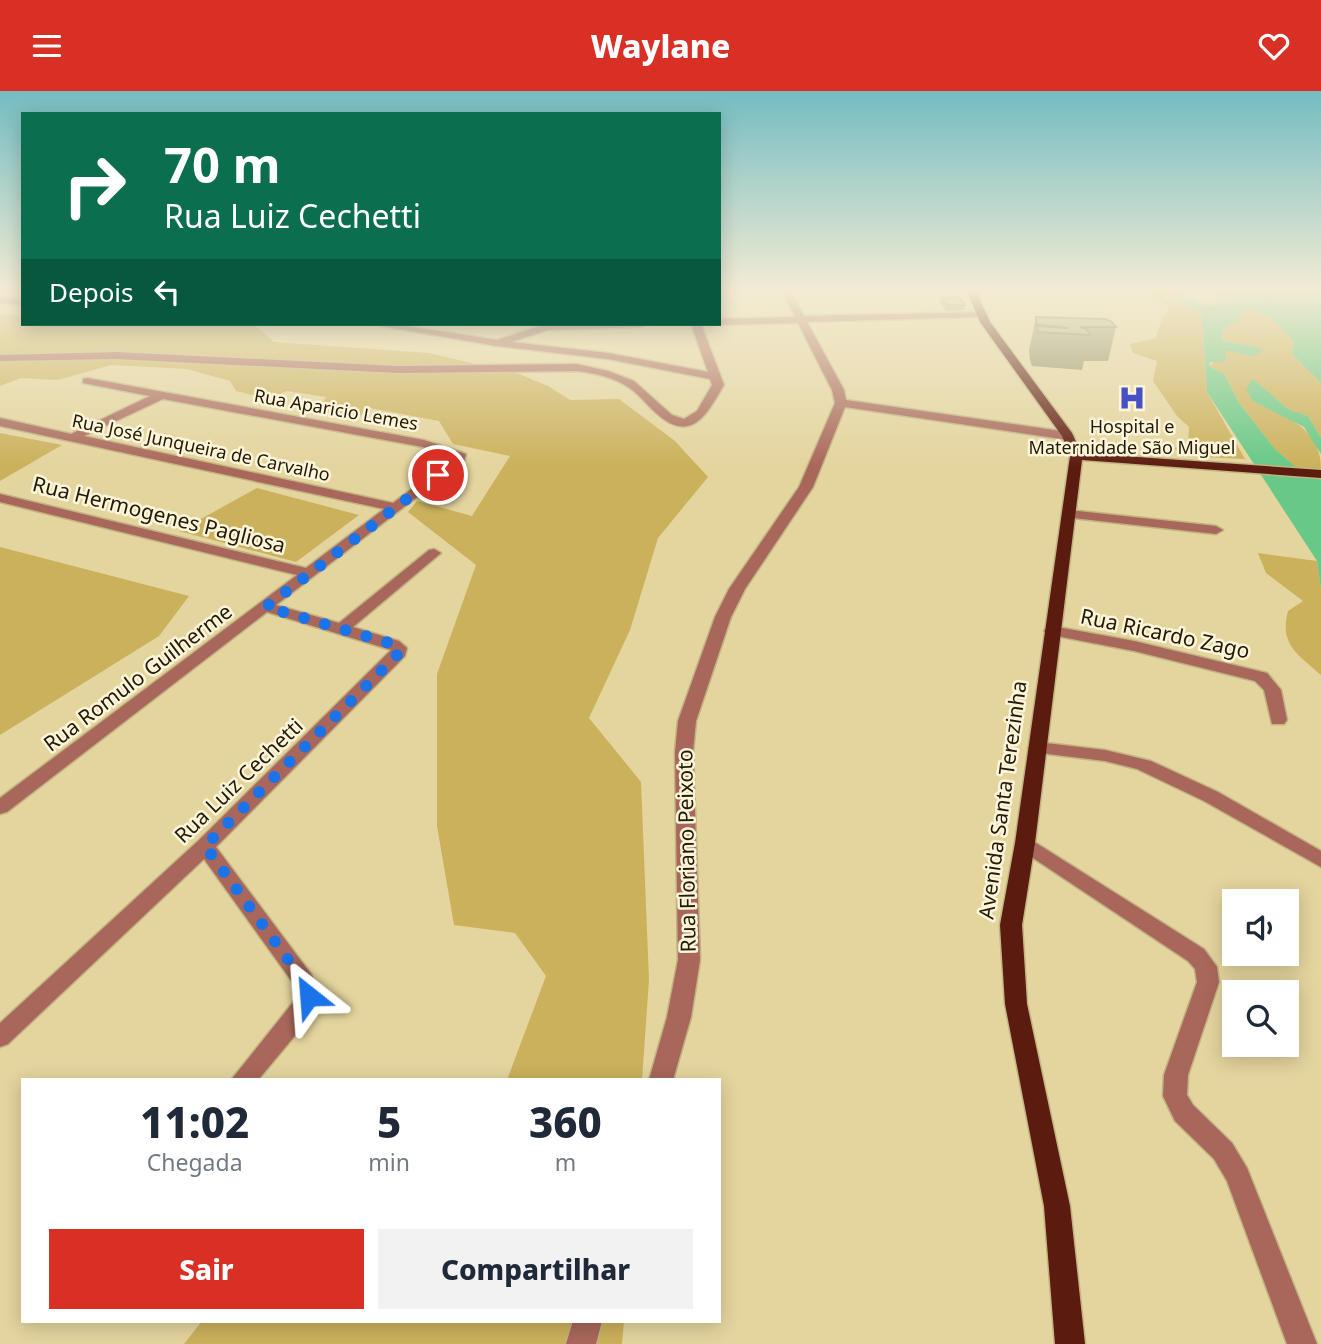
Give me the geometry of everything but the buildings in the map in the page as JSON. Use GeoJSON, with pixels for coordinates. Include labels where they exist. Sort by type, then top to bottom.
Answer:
{"type":"FeatureCollection","features":[{"type":"Feature","properties":{"kind":"main road","name":"Avenida Santa Terezinha"},"geometry":{"type":"LineString","coordinates":[[1006,349],[1068,436],[1076,456],[1025,843],[1011,926],[1016,1004],[1057,1206],[1070,1344]]}},
{"type":"Feature","properties":{"kind":"main road"},"geometry":{"type":"LineString","coordinates":[[1076,456],[1321,474]]}},
{"type":"Feature","properties":{"kind":"street"},"geometry":{"type":"LineString","coordinates":[[552,349],[608,356],[717,377]]}},
{"type":"Feature","properties":{"kind":"street"},"geometry":{"type":"LineString","coordinates":[[0,358],[129,356],[484,372],[574,367],[602,373],[631,384],[672,421],[679,422],[697,419],[718,385],[706,349]]}},
{"type":"Feature","properties":{"kind":"street"},"geometry":{"type":"LineString","coordinates":[[817,349],[838,390],[841,403],[1068,436]]}},
{"type":"Feature","properties":{"kind":"street","name":"Rua Aparicio Lemes"},"geometry":{"type":"LineString","coordinates":[[87,381],[455,450]]}},
{"type":"Feature","properties":{"kind":"street"},"geometry":{"type":"LineString","coordinates":[[74,437],[159,395]]}},
{"type":"Feature","properties":{"kind":"street","name":"Rua Floriano Peixoto"},"geometry":{"type":"LineString","coordinates":[[662,1078],[679,1017],[689,960],[684,753],[687,721],[723,617],[737,589],[806,487],[841,403]]}},
{"type":"Feature","properties":{"kind":"street","name":"Rua José Junqueira de Carvalho"},"geometry":{"type":"LineString","coordinates":[[0,422],[394,507]]}},
{"type":"Feature","properties":{"kind":"street","name":"Rua Romulo Guilherme"},"geometry":{"type":"LineString","coordinates":[[0,808],[460,458],[460,454],[455,450]]}},
{"type":"Feature","properties":{"kind":"street","name":"Rua Hermogenes Pagliosa"},"geometry":{"type":"LineString","coordinates":[[0,498],[307,573]]}},
{"type":"Feature","properties":{"kind":"street"},"geometry":{"type":"LineString","coordinates":[[1069,514],[1216,530]]}},
{"type":"Feature","properties":{"kind":"street"},"geometry":{"type":"LineString","coordinates":[[342,629],[434,553]]}},
{"type":"Feature","properties":{"kind":"street","name":"Rua Luiz Cechetti"},"geometry":{"type":"LineString","coordinates":[[0,1037],[205,846],[399,653],[399,648],[393,644],[266,607]]}},
{"type":"Feature","properties":{"kind":"street","name":"Rua Ricardo Zago"},"geometry":{"type":"LineString","coordinates":[[1052,631],[1134,646],[1261,677],[1270,682],[1274,689],[1278,720]]}},
{"type":"Feature","properties":{"kind":"street"},"geometry":{"type":"LineString","coordinates":[[1037,748],[1107,756],[1142,764],[1172,777],[1321,860]]}},
{"type":"Feature","properties":{"kind":"street"},"geometry":{"type":"LineString","coordinates":[[1025,843],[1196,955],[1206,967],[1208,982],[1176,1075],[1175,1096],[1184,1113],[1223,1151],[1238,1175],[1302,1344]]}},
{"type":"Feature","properties":{"kind":"street"},"geometry":{"type":"LineString","coordinates":[[205,846],[303,980],[309,996],[300,1013],[245,1078]]}},
{"type":"Feature","properties":{"kind":"street"},"geometry":{"type":"LineString","coordinates":[[581,1344],[587,1323]]}},
{"type":"Feature","properties":{"kind":"shaded area"},"geometry":{"type":"Polygon","coordinates":[[[0,349],[379,349],[429,353],[519,374],[548,386],[570,400],[619,399],[675,441],[708,477],[658,538],[630,630],[589,718],[641,782],[649,980],[642,1078],[508,1078],[546,976],[515,933],[454,925],[437,826],[437,674],[476,565],[408,512],[417,501],[472,516],[510,456],[453,444],[439,421],[370,408],[359,417],[318,410],[326,397],[287,391],[268,399],[236,391],[230,381],[187,369],[111,365],[58,380],[21,378],[0,386],[0,349]]]}},
{"type":"Feature","properties":{"kind":"shaded area"},"geometry":{"type":"Polygon","coordinates":[[[1132,349],[1204,349],[1207,392],[1245,459],[1182,456],[1174,448],[1188,444],[1189,427],[1177,416],[1153,381],[1157,361],[1133,353],[1132,349]]]}},
{"type":"Feature","properties":{"kind":"shaded area"},"geometry":{"type":"Polygon","coordinates":[[[1204,349],[1263,351],[1248,356],[1225,351],[1226,361],[1210,362],[1209,366],[1225,375],[1239,403],[1275,449],[1297,468],[1321,469],[1321,589],[1317,561],[1207,392],[1204,349]]]}},
{"type":"Feature","properties":{"kind":"shaded area"},"geometry":{"type":"Polygon","coordinates":[[[1293,349],[1292,354],[1321,383],[1321,438],[1308,416],[1289,411],[1254,380],[1253,401],[1289,418],[1308,433],[1315,443],[1321,469],[1297,468],[1275,449],[1239,403],[1225,375],[1209,366],[1225,351],[1293,349]]]}},
{"type":"Feature","properties":{"kind":"shaded area"},"geometry":{"type":"Polygon","coordinates":[[[1293,349],[1321,349],[1321,383],[1292,354],[1293,349]]]}},
{"type":"Feature","properties":{"kind":"shaded area"},"geometry":{"type":"Polygon","coordinates":[[[1253,379],[1289,410],[1308,416],[1321,438],[1321,454],[1304,427],[1253,401],[1246,389],[1253,379]]]}},
{"type":"Feature","properties":{"kind":"shaded area"},"geometry":{"type":"Polygon","coordinates":[[[0,433],[62,445],[0,481],[0,433]]]}},
{"type":"Feature","properties":{"kind":"shaded area"},"geometry":{"type":"Polygon","coordinates":[[[257,488],[359,515],[296,562],[179,531],[257,488]]]}},
{"type":"Feature","properties":{"kind":"shaded area"},"geometry":{"type":"Polygon","coordinates":[[[0,547],[189,596],[159,636],[0,735],[0,547]]]}},
{"type":"Feature","properties":{"kind":"shaded area"},"geometry":{"type":"Polygon","coordinates":[[[1258,553],[1317,561],[1321,589],[1321,675],[1288,641],[1288,611],[1303,601],[1266,573],[1258,553]]]}},
{"type":"Feature","properties":{"kind":"shaded area"},"geometry":{"type":"Polygon","coordinates":[[[200,1323],[624,1323],[622,1344],[184,1344],[200,1323]]]}},
{"type":"Feature","properties":{"kind":"place","name":"Hospital e Maternidade São Miguel"},"geometry":{"type":"Point","coordinates":[1132,398]}},
{"type":"Feature","properties":{"kind":"route"},"geometry":{"type":"LineString","coordinates":[[309,996],[303,980],[205,846],[396,660],[399,653],[399,648],[393,644],[266,607],[438,475]]}}]}
